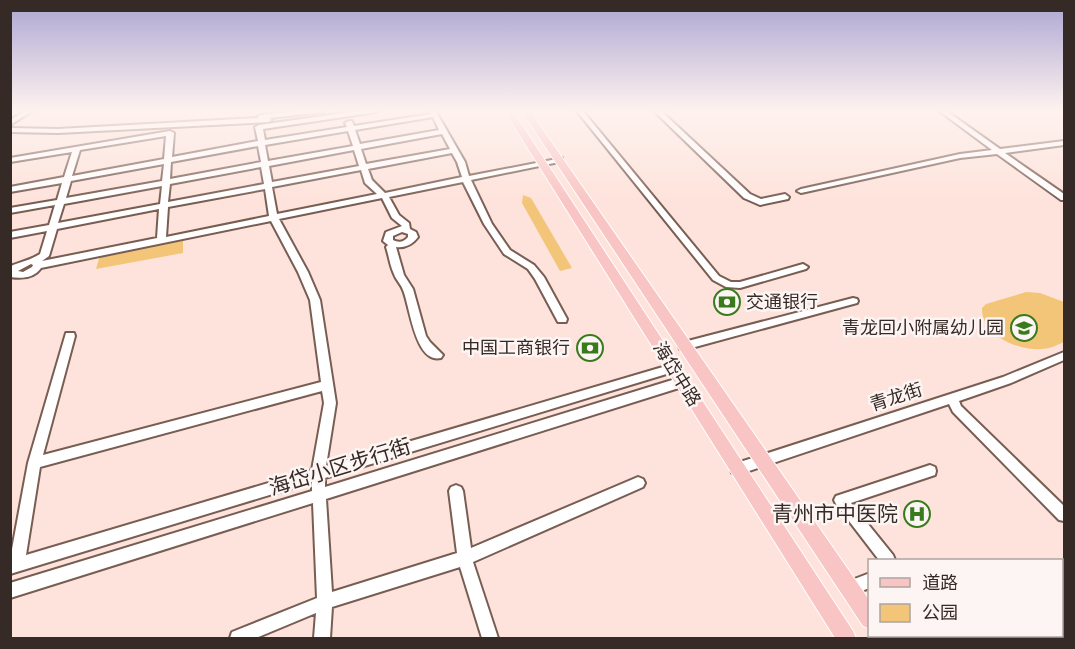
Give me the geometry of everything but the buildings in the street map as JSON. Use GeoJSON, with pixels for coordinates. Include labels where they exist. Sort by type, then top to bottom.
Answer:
{"type":"FeatureCollection","features":[{"type":"Feature","properties":{"kind":"main road","name":"海岱中路"},"geometry":{"type":"LineString","coordinates":[[527,140],[846,639]]}},
{"type":"Feature","properties":{"kind":"main road","name":"海岱中路"},"geometry":{"type":"LineString","coordinates":[[546,140],[868,616]]}},
{"type":"Feature","properties":{"kind":"street"},"geometry":{"type":"LineString","coordinates":[[10,160],[125,140]]}},
{"type":"Feature","properties":{"kind":"street"},"geometry":{"type":"LineString","coordinates":[[161,240],[170,140]]}},
{"type":"Feature","properties":{"kind":"street"},"geometry":{"type":"LineString","coordinates":[[10,190],[280,140]]}},
{"type":"Feature","properties":{"kind":"street"},"geometry":{"type":"LineString","coordinates":[[354,140],[368,181],[388,200],[395,216],[406,225],[406,229],[389,234],[388,241],[393,244],[391,247],[394,259],[399,275],[408,289],[421,336],[426,345],[437,355]]}},
{"type":"Feature","properties":{"kind":"street"},"geometry":{"type":"LineString","coordinates":[[10,210],[264,162],[396,140]]}},
{"type":"Feature","properties":{"kind":"street"},"geometry":{"type":"LineString","coordinates":[[449,140],[500,242],[515,258],[531,267],[562,319]]}},
{"type":"Feature","properties":{"kind":"street"},"geometry":{"type":"LineString","coordinates":[[604,140],[716,278],[729,285],[740,285],[803,267]]}},
{"type":"Feature","properties":{"kind":"street"},"geometry":{"type":"LineString","coordinates":[[688,140],[747,196],[760,202],[785,197]]}},
{"type":"Feature","properties":{"kind":"street"},"geometry":{"type":"LineString","coordinates":[[984,140],[1065,198]]}},
{"type":"Feature","properties":{"kind":"street"},"geometry":{"type":"LineString","coordinates":[[261,143],[273,217],[313,294],[328,386],[330,403],[318,475],[326,602],[322,639]]}},
{"type":"Feature","properties":{"kind":"street"},"geometry":{"type":"LineString","coordinates":[[801,191],[934,162],[1065,143]]}},
{"type":"Feature","properties":{"kind":"street"},"geometry":{"type":"LineString","coordinates":[[11,270],[15,276],[24,275],[33,272],[42,261],[77,148]]}},
{"type":"Feature","properties":{"kind":"street"},"geometry":{"type":"LineString","coordinates":[[10,236],[267,184],[454,150]]}},
{"type":"Feature","properties":{"kind":"street"},"geometry":{"type":"LineString","coordinates":[[42,261],[161,240],[559,160]]}},
{"type":"Feature","properties":{"kind":"street"},"geometry":{"type":"LineString","coordinates":[[684,346],[853,301]]}},
{"type":"Feature","properties":{"kind":"street"},"geometry":{"type":"LineString","coordinates":[[14,566],[34,463],[70,336]]}},
{"type":"Feature","properties":{"kind":"street","name":"青龙街"},"geometry":{"type":"LineString","coordinates":[[737,468],[1007,380],[1065,356]]}},
{"type":"Feature","properties":{"kind":"street","name":"海岱小区步行街"},"geometry":{"type":"LineString","coordinates":[[14,566],[673,368]]}},
{"type":"Feature","properties":{"kind":"street","name":"海岱小区步行街"},"geometry":{"type":"LineString","coordinates":[[10,591],[682,382]]}},
{"type":"Feature","properties":{"kind":"street"},"geometry":{"type":"LineString","coordinates":[[34,463],[328,386]]}},
{"type":"Feature","properties":{"kind":"street"},"geometry":{"type":"LineString","coordinates":[[952,398],[957,409],[1065,516]]}},
{"type":"Feature","properties":{"kind":"street"},"geometry":{"type":"LineString","coordinates":[[886,559],[841,500],[930,471]]}},
{"type":"Feature","properties":{"kind":"street"},"geometry":{"type":"LineString","coordinates":[[238,639],[326,602],[465,558],[638,483]]}},
{"type":"Feature","properties":{"kind":"street"},"geometry":{"type":"LineString","coordinates":[[456,491],[465,558],[490,639]]}},
{"type":"Feature","properties":{"kind":"street"},"geometry":{"type":"LineString","coordinates":[[849,588],[868,581]]}},
{"type":"Feature","properties":{"kind":"green space"},"geometry":{"type":"Polygon","coordinates":[[[523,195],[531,198],[572,268],[560,271],[522,203],[523,195]]]}},
{"type":"Feature","properties":{"kind":"green space"},"geometry":{"type":"Polygon","coordinates":[[[183,239],[183,253],[96,269],[100,255],[183,239]]]}},
{"type":"Feature","properties":{"kind":"green space","name":"青龙回小附属幼儿园"},"geometry":{"type":"Polygon","coordinates":[[[1026,292],[1040,293],[1064,302],[1064,342],[1045,349],[1033,349],[1013,344],[994,334],[983,318],[982,308],[986,304],[1026,292]]]}},
{"type":"Feature","properties":{"kind":"place","name":"交通银行"},"geometry":{"type":"Point","coordinates":[727,302]}},
{"type":"Feature","properties":{"kind":"place","name":"青龙回小附属幼儿园"},"geometry":{"type":"Point","coordinates":[1024,328]}},
{"type":"Feature","properties":{"kind":"place","name":"中国工商银行"},"geometry":{"type":"Point","coordinates":[590,348]}},
{"type":"Feature","properties":{"kind":"place","name":"青州市中医院"},"geometry":{"type":"Point","coordinates":[917,514]}}]}
